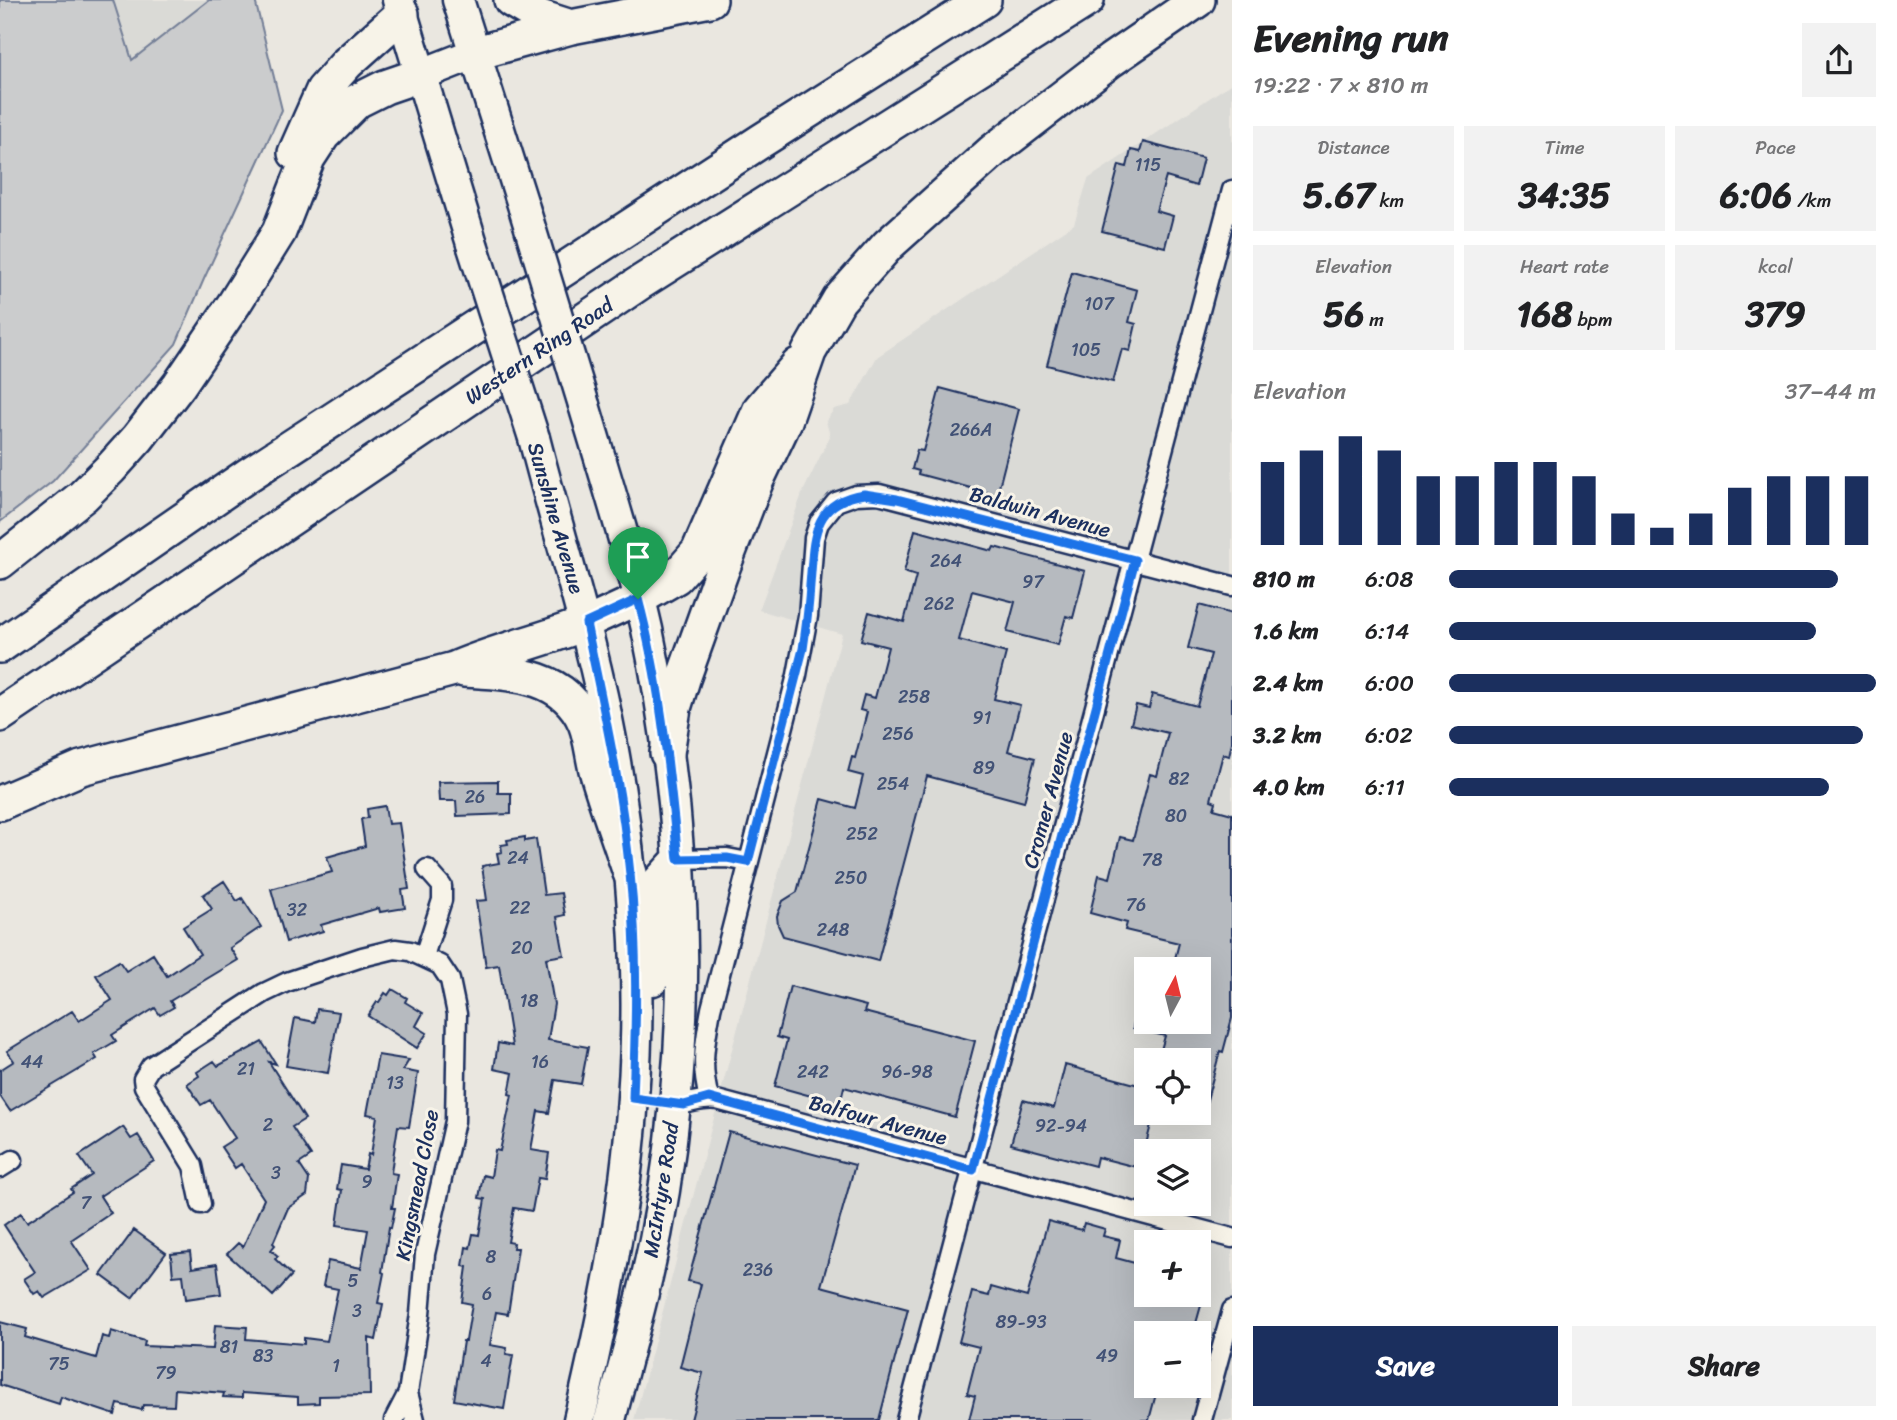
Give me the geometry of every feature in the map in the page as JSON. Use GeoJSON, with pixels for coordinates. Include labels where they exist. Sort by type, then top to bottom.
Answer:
{"type":"FeatureCollection","features":[{"type":"Feature","properties":{"kind":"highway"},"geometry":{"type":"LineString","coordinates":[[511,0],[540,17],[571,27]]}},
{"type":"Feature","properties":{"kind":"highway"},"geometry":{"type":"LineString","coordinates":[[476,53],[571,27],[710,0]]}},
{"type":"Feature","properties":{"kind":"highway"},"geometry":{"type":"LineString","coordinates":[[0,646],[260,467],[750,148],[984,0]]}},
{"type":"Feature","properties":{"kind":"highway","name":"Western Ring Road"},"geometry":{"type":"LineString","coordinates":[[0,715],[638,284],[1087,0]]}},
{"type":"Feature","properties":{"kind":"highway"},"geometry":{"type":"LineString","coordinates":[[638,599],[676,577],[698,552],[760,409],[809,352],[839,300],[888,245],[993,151],[1111,60],[1198,0]]}},
{"type":"Feature","properties":{"kind":"highway"},"geometry":{"type":"LineString","coordinates":[[234,304],[323,90],[400,7]]}},
{"type":"Feature","properties":{"kind":"highway"},"geometry":{"type":"LineString","coordinates":[[0,562],[83,496],[138,438],[180,385],[279,232],[308,158],[323,135],[357,101],[385,87],[420,75]]}},
{"type":"Feature","properties":{"kind":"highway"},"geometry":{"type":"LineString","coordinates":[[667,753],[674,708],[687,665],[756,482],[785,421],[809,352]]}},
{"type":"Feature","properties":{"kind":"highway"},"geometry":{"type":"LineString","coordinates":[[0,803],[81,768],[454,669],[483,656],[562,633],[586,623]]}},
{"type":"Feature","properties":{"kind":"highway"},"geometry":{"type":"LineString","coordinates":[[454,669],[520,674],[536,678],[555,688],[573,705],[585,723],[596,768],[630,873]]}},
{"type":"Feature","properties":{"kind":"main road"},"geometry":{"type":"LineString","coordinates":[[458,0],[584,405],[647,630],[667,753],[678,859],[658,881],[654,903],[655,970],[635,1051]]}},
{"type":"Feature","properties":{"kind":"main road","name":"Sunshine Avenue"},"geometry":{"type":"LineString","coordinates":[[400,7],[534,438],[586,623],[612,743],[630,873],[635,957],[635,1051]]}},
{"type":"Feature","properties":{"kind":"main road"},"geometry":{"type":"LineString","coordinates":[[420,75],[476,53]]}},
{"type":"Feature","properties":{"kind":"main road"},"geometry":{"type":"LineString","coordinates":[[586,623],[638,599]]}},
{"type":"Feature","properties":{"kind":"main road","name":"McIntyre Road"},"geometry":{"type":"LineString","coordinates":[[610,1420],[645,1284],[675,1104],[682,1007],[678,859]]}},
{"type":"Feature","properties":{"kind":"main road","name":"McIntyre Road"},"geometry":{"type":"LineString","coordinates":[[579,1420],[614,1247],[633,1098],[635,1051]]}},
{"type":"Feature","properties":{"kind":"main road"},"geometry":{"type":"LineString","coordinates":[[633,1098],[675,1104]]}},
{"type":"Feature","properties":{"kind":"street","name":"Cromer Avenue"},"geometry":{"type":"LineString","coordinates":[[906,1420],[1232,190]]}},
{"type":"Feature","properties":{"kind":"street","name":"Baldwin Avenue"},"geometry":{"type":"LineString","coordinates":[[748,862],[803,649],[814,538],[823,517],[836,502],[856,495],[878,494],[1232,586]]}},
{"type":"Feature","properties":{"kind":"street"},"geometry":{"type":"LineString","coordinates":[[678,859],[727,858],[748,862],[711,1009],[703,1055],[709,1098]]}},
{"type":"Feature","properties":{"kind":"street"},"geometry":{"type":"LineString","coordinates":[[201,1204],[193,1166],[147,1094],[143,1079],[151,1066],[264,993],[287,982],[362,957],[396,949],[424,956],[442,900],[442,886],[427,870]]}},
{"type":"Feature","properties":{"kind":"street","name":"Kingsmead Close"},"geometry":{"type":"LineString","coordinates":[[394,1420],[408,1393],[420,1314],[425,1254],[453,1132],[458,1090],[455,997],[450,980],[440,965],[424,956]]}},
{"type":"Feature","properties":{"kind":"street","name":"Balfour Avenue"},"geometry":{"type":"LineString","coordinates":[[675,1104],[692,1104],[709,1098],[1232,1238]]}},
{"type":"Feature","properties":{"kind":"street"},"geometry":{"type":"LineString","coordinates":[[1202,1420],[1232,1310]]}},
{"type":"Feature","properties":{"kind":"street","name":"Kingsmead Close"},"geometry":{"type":"LineString","coordinates":[[408,1393],[415,1420]]}},
{"type":"Feature","properties":{"kind":"shaded area"},"geometry":{"type":"Polygon","coordinates":[[[0,0],[113,0],[132,60],[209,0],[255,0],[282,110],[176,344],[53,481],[0,522],[0,0]]]}},
{"type":"Feature","properties":{"kind":"shaded area"},"geometry":{"type":"Polygon","coordinates":[[[113,0],[209,0],[131,60],[113,0]]]}},
{"type":"Feature","properties":{"kind":"shaded area"},"geometry":{"type":"Polygon","coordinates":[[[1232,83],[1232,1420],[634,1420],[842,634],[759,610],[802,494],[830,436],[826,421],[834,409],[850,405],[877,357],[1074,224],[1088,179],[1232,83]]]}},
{"type":"Feature","properties":{"kind":"building"},"geometry":{"type":"Polygon","coordinates":[[[1143,142],[1203,158],[1196,186],[1166,177],[1156,211],[1173,216],[1165,247],[1102,231],[1119,165],[1127,167],[1131,150],[1140,152],[1143,142]]]}},
{"type":"Feature","properties":{"kind":"building"},"geometry":{"type":"Polygon","coordinates":[[[1072,272],[1137,290],[1129,322],[1136,324],[1130,351],[1122,349],[1113,382],[1047,365],[1072,272]]]}},
{"type":"Feature","properties":{"kind":"building"},"geometry":{"type":"Polygon","coordinates":[[[940,388],[1019,409],[997,495],[918,474],[919,471],[912,469],[917,450],[923,451],[940,388]]]}},
{"type":"Feature","properties":{"kind":"building"},"geometry":{"type":"Polygon","coordinates":[[[915,530],[992,551],[994,547],[1085,571],[1073,618],[1066,616],[1058,645],[1007,632],[1015,602],[972,591],[959,640],[1006,653],[994,699],[1020,705],[1008,751],[1035,758],[1024,802],[927,776],[878,961],[783,936],[777,916],[783,901],[797,892],[822,799],[855,808],[863,776],[848,772],[852,757],[855,758],[867,712],[860,710],[864,695],[875,698],[888,647],[861,640],[869,612],[904,622],[916,576],[904,572],[915,530]]]}},
{"type":"Feature","properties":{"kind":"building"},"geometry":{"type":"Polygon","coordinates":[[[1199,605],[1232,614],[1232,742],[1229,756],[1223,754],[1211,800],[1216,802],[1214,809],[1232,814],[1232,1018],[1211,1085],[1211,1048],[1162,1048],[1165,1036],[1157,1034],[1211,1034],[1211,957],[1175,957],[1179,943],[1125,930],[1127,923],[1090,913],[1099,875],[1110,878],[1120,837],[1133,840],[1150,774],[1157,776],[1168,733],[1131,724],[1136,705],[1149,708],[1152,694],[1197,706],[1211,654],[1188,648],[1199,605]]]}},
{"type":"Feature","properties":{"kind":"building"},"geometry":{"type":"Polygon","coordinates":[[[498,781],[498,793],[511,793],[511,814],[457,816],[456,801],[439,801],[438,782],[498,781]]]}},
{"type":"Feature","properties":{"kind":"building"},"geometry":{"type":"Polygon","coordinates":[[[385,806],[388,824],[399,823],[409,889],[402,890],[405,908],[380,912],[379,908],[321,925],[323,931],[286,942],[271,889],[332,872],[327,857],[365,846],[361,819],[368,818],[367,809],[385,806]]]}},
{"type":"Feature","properties":{"kind":"building"},"geometry":{"type":"Polygon","coordinates":[[[525,837],[525,841],[536,839],[544,895],[561,893],[565,915],[557,917],[564,955],[546,958],[554,1004],[548,1040],[588,1047],[581,1084],[555,1080],[549,1113],[538,1111],[531,1150],[549,1153],[545,1179],[538,1178],[532,1211],[514,1208],[508,1242],[514,1243],[513,1248],[518,1248],[508,1314],[496,1312],[490,1345],[507,1348],[506,1354],[513,1355],[504,1409],[454,1400],[472,1304],[462,1302],[467,1267],[463,1266],[466,1247],[470,1248],[473,1234],[479,1235],[485,1199],[479,1198],[483,1175],[491,1177],[495,1150],[500,1151],[512,1095],[509,1094],[513,1073],[494,1069],[498,1043],[512,1046],[499,965],[486,967],[476,901],[487,900],[482,866],[499,863],[497,853],[502,852],[501,845],[508,844],[507,840],[525,837]]]}},
{"type":"Feature","properties":{"kind":"building"},"geometry":{"type":"Polygon","coordinates":[[[224,881],[237,901],[242,898],[261,927],[230,948],[238,960],[170,1001],[174,1007],[160,1015],[155,1008],[112,1035],[116,1041],[94,1054],[97,1059],[10,1111],[0,1096],[0,1070],[14,1061],[7,1051],[72,1011],[79,1021],[112,1000],[96,975],[119,961],[126,971],[153,954],[167,976],[200,954],[183,927],[212,909],[203,895],[224,881]]]}},
{"type":"Feature","properties":{"kind":"building"},"geometry":{"type":"Polygon","coordinates":[[[790,986],[866,1006],[864,1012],[975,1041],[955,1117],[844,1087],[840,1104],[775,1086],[787,1040],[777,1037],[790,986]]]}},
{"type":"Feature","properties":{"kind":"building"},"geometry":{"type":"Polygon","coordinates":[[[392,989],[407,998],[405,1002],[423,1013],[416,1026],[427,1033],[417,1048],[368,1016],[385,993],[388,995],[392,989]]]}},
{"type":"Feature","properties":{"kind":"building"},"geometry":{"type":"Polygon","coordinates":[[[317,1009],[339,1012],[328,1073],[286,1066],[295,1018],[315,1022],[317,1009]]]}},
{"type":"Feature","properties":{"kind":"building"},"geometry":{"type":"Polygon","coordinates":[[[262,1042],[276,1064],[269,1062],[305,1119],[292,1127],[311,1156],[299,1164],[309,1179],[307,1195],[288,1208],[271,1250],[278,1256],[275,1259],[292,1275],[273,1296],[227,1254],[238,1243],[243,1247],[264,1199],[241,1164],[235,1168],[221,1147],[235,1138],[210,1100],[201,1105],[187,1084],[199,1076],[197,1072],[214,1061],[218,1066],[262,1042]]]}},
{"type":"Feature","properties":{"kind":"building"},"geometry":{"type":"Polygon","coordinates":[[[378,1055],[409,1060],[403,1070],[418,1073],[409,1127],[398,1126],[393,1158],[391,1173],[397,1174],[392,1208],[395,1208],[382,1272],[384,1273],[378,1303],[383,1304],[376,1340],[369,1338],[370,1395],[319,1396],[319,1403],[298,1404],[298,1397],[242,1393],[242,1398],[223,1397],[224,1393],[175,1389],[174,1406],[143,1405],[142,1410],[118,1404],[115,1415],[61,1397],[59,1404],[0,1385],[0,1322],[27,1329],[25,1337],[96,1358],[102,1336],[109,1338],[111,1331],[145,1341],[144,1346],[213,1349],[215,1325],[247,1327],[246,1339],[304,1344],[304,1338],[327,1341],[338,1289],[323,1286],[328,1261],[361,1268],[368,1230],[337,1225],[342,1190],[337,1189],[341,1165],[365,1169],[368,1154],[371,1155],[377,1116],[367,1114],[378,1055]]]}},
{"type":"Feature","properties":{"kind":"building"},"geometry":{"type":"Polygon","coordinates":[[[1065,1065],[1134,1084],[1134,1125],[1151,1125],[1147,1139],[1134,1139],[1134,1166],[1097,1157],[1095,1166],[1011,1144],[1023,1100],[1054,1108],[1065,1065]]]}},
{"type":"Feature","properties":{"kind":"building"},"geometry":{"type":"Polygon","coordinates":[[[123,1127],[131,1139],[138,1135],[154,1161],[100,1196],[111,1213],[71,1240],[91,1270],[44,1298],[39,1291],[34,1294],[24,1279],[35,1272],[4,1225],[21,1213],[27,1222],[73,1192],[71,1189],[92,1175],[79,1156],[123,1127]]]}},
{"type":"Feature","properties":{"kind":"building"},"geometry":{"type":"Polygon","coordinates":[[[729,1132],[855,1165],[821,1286],[908,1309],[879,1420],[691,1420],[703,1373],[680,1367],[701,1284],[688,1281],[729,1132]]]}},
{"type":"Feature","properties":{"kind":"building"},"geometry":{"type":"Polygon","coordinates":[[[1048,1221],[1082,1230],[1084,1223],[1105,1229],[1103,1236],[1120,1240],[1116,1258],[1134,1263],[1134,1307],[1201,1307],[1197,1321],[1134,1321],[1134,1398],[1155,1398],[1149,1420],[969,1420],[975,1396],[967,1394],[979,1347],[959,1342],[972,1292],[989,1296],[991,1287],[1027,1297],[1048,1221]]]}},
{"type":"Feature","properties":{"kind":"building"},"geometry":{"type":"Polygon","coordinates":[[[134,1230],[166,1253],[132,1298],[101,1275],[134,1230]]]}},
{"type":"Feature","properties":{"kind":"building"},"geometry":{"type":"Polygon","coordinates":[[[190,1252],[192,1268],[217,1264],[221,1294],[186,1299],[183,1275],[173,1276],[171,1254],[190,1252]]]}},
{"type":"Feature","properties":{"kind":"route"},"geometry":{"type":"LineString","coordinates":[[878,494],[1135,560],[973,1170],[709,1098],[684,1105],[633,1098],[635,968],[630,873],[612,743],[586,623],[638,599],[647,630],[658,694],[678,859],[727,858],[748,862],[803,649],[814,538],[819,523],[836,502],[850,496],[878,494]]}}]}
